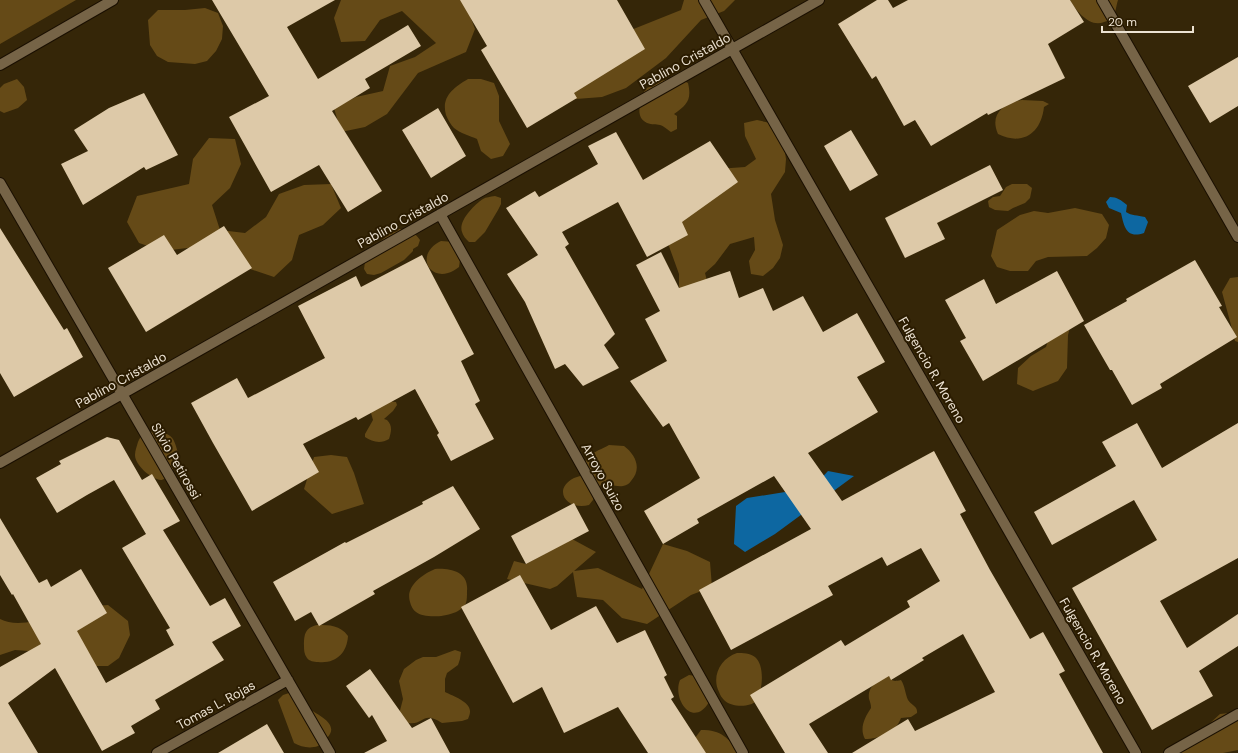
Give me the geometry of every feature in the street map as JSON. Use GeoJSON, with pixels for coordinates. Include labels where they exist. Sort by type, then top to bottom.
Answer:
{"type":"FeatureCollection","features":[{"type":"Feature","properties":{"kind":"street"},"geometry":{"type":"LineString","coordinates":[[0,65],[113,0]]}},
{"type":"Feature","properties":{"kind":"street","name":"Fulgencio R. Moreno"},"geometry":{"type":"LineString","coordinates":[[704,0],[1136,753]]}},
{"type":"Feature","properties":{"kind":"street","name":"Pablino Cristaldo"},"geometry":{"type":"LineString","coordinates":[[0,463],[819,0]]}},
{"type":"Feature","properties":{"kind":"street"},"geometry":{"type":"LineString","coordinates":[[1102,0],[1238,237]]}},
{"type":"Feature","properties":{"kind":"street","name":"Silvio Petirossi"},"geometry":{"type":"LineString","coordinates":[[0,183],[330,753]]}},
{"type":"Feature","properties":{"kind":"street","name":"Arroyo Suizo"},"geometry":{"type":"LineString","coordinates":[[440,214],[743,753]]}},
{"type":"Feature","properties":{"kind":"street","name":"Tomas L. Rojas"},"geometry":{"type":"LineString","coordinates":[[158,753],[288,680]]}},
{"type":"Feature","properties":{"kind":"street"},"geometry":{"type":"LineString","coordinates":[[1169,753],[1238,714]]}},
{"type":"Feature","properties":{"kind":"shaded area"},"geometry":{"type":"Polygon","coordinates":[[[0,0],[76,0],[0,44],[0,0]]]}},
{"type":"Feature","properties":{"kind":"shaded area"},"geometry":{"type":"Polygon","coordinates":[[[341,0],[464,0],[475,29],[466,52],[418,73],[387,114],[365,127],[341,132],[334,108],[356,97],[383,91],[390,66],[415,57],[436,43],[402,11],[380,20],[365,41],[341,42],[334,18],[341,0]]]}},
{"type":"Feature","properties":{"kind":"shaded area"},"geometry":{"type":"Polygon","coordinates":[[[684,0],[735,0],[724,11],[701,20],[666,58],[626,88],[602,97],[576,99],[566,96],[606,40],[681,10],[684,0]]]}},
{"type":"Feature","properties":{"kind":"shaded area"},"geometry":{"type":"Polygon","coordinates":[[[1070,0],[1118,0],[1112,18],[1107,21],[1094,23],[1084,17],[1070,0]]]}},
{"type":"Feature","properties":{"kind":"shaded area"},"geometry":{"type":"Polygon","coordinates":[[[205,8],[218,13],[223,26],[222,39],[216,51],[207,61],[195,64],[168,62],[157,56],[150,45],[148,20],[158,10],[205,8]]]}},
{"type":"Feature","properties":{"kind":"shaded area"},"geometry":{"type":"Polygon","coordinates":[[[17,79],[24,87],[27,100],[18,108],[4,113],[0,111],[0,88],[4,84],[17,79]]]}},
{"type":"Feature","properties":{"kind":"shaded area"},"geometry":{"type":"Polygon","coordinates":[[[468,79],[481,79],[494,83],[499,96],[499,121],[510,144],[503,156],[491,159],[481,151],[477,139],[456,130],[446,115],[445,103],[447,98],[453,90],[468,79]]]}},
{"type":"Feature","properties":{"kind":"shaded area"},"geometry":{"type":"Polygon","coordinates":[[[668,79],[682,80],[688,83],[689,89],[689,98],[687,102],[674,114],[677,116],[677,129],[671,132],[664,127],[647,123],[640,116],[639,112],[645,89],[668,79]]]}},
{"type":"Feature","properties":{"kind":"shaded area"},"geometry":{"type":"Polygon","coordinates":[[[1022,100],[1043,101],[1049,104],[1044,107],[1039,124],[1034,131],[1022,138],[1015,139],[998,134],[995,121],[997,115],[1009,104],[1022,100]]]}},
{"type":"Feature","properties":{"kind":"shaded area"},"geometry":{"type":"Polygon","coordinates":[[[757,120],[770,123],[784,146],[786,159],[785,172],[771,194],[775,220],[783,245],[780,258],[773,268],[763,276],[751,274],[749,261],[755,250],[754,237],[730,244],[715,264],[705,273],[715,313],[699,323],[679,287],[679,274],[666,238],[717,169],[745,167],[756,159],[745,136],[744,123],[757,120]]]}},
{"type":"Feature","properties":{"kind":"shaded area"},"geometry":{"type":"Polygon","coordinates":[[[209,138],[235,139],[241,164],[230,188],[212,205],[220,230],[245,233],[266,217],[279,194],[304,185],[331,184],[341,208],[323,225],[299,235],[292,260],[274,277],[250,269],[211,245],[163,251],[139,243],[127,222],[137,196],[189,184],[193,159],[209,138]]]}},
{"type":"Feature","properties":{"kind":"shaded area"},"geometry":{"type":"Polygon","coordinates":[[[1012,184],[1027,184],[1032,188],[1030,198],[1025,203],[1008,211],[995,210],[989,207],[988,201],[993,197],[1000,196],[1006,187],[1012,184]]]}},
{"type":"Feature","properties":{"kind":"shaded area"},"geometry":{"type":"Polygon","coordinates":[[[495,196],[501,198],[501,204],[498,210],[485,232],[475,242],[469,242],[462,232],[462,223],[475,205],[487,197],[495,196]]]}},
{"type":"Feature","properties":{"kind":"shaded area"},"geometry":{"type":"Polygon","coordinates":[[[1075,208],[1102,214],[1109,225],[1106,238],[1087,256],[1048,257],[1036,261],[1028,271],[1010,271],[997,267],[991,256],[997,230],[1020,215],[1034,211],[1048,213],[1075,208]]]}},
{"type":"Feature","properties":{"kind":"shaded area"},"geometry":{"type":"Polygon","coordinates":[[[397,229],[408,230],[415,234],[420,240],[418,246],[413,249],[413,251],[404,260],[381,273],[374,275],[367,274],[364,269],[365,262],[381,241],[390,232],[397,229]]]}},
{"type":"Feature","properties":{"kind":"shaded area"},"geometry":{"type":"Polygon","coordinates":[[[441,241],[454,242],[460,260],[459,267],[449,273],[441,274],[430,269],[427,264],[427,258],[433,246],[441,241]]]}},
{"type":"Feature","properties":{"kind":"shaded area"},"geometry":{"type":"Polygon","coordinates":[[[1238,277],[1238,342],[1235,341],[1222,292],[1230,278],[1238,277]]]}},
{"type":"Feature","properties":{"kind":"shaded area"},"geometry":{"type":"Polygon","coordinates":[[[1056,316],[1072,319],[1068,335],[1067,368],[1058,381],[1033,391],[1017,384],[1018,368],[1031,356],[1046,347],[1056,316]]]}},
{"type":"Feature","properties":{"kind":"shaded area"},"geometry":{"type":"Polygon","coordinates":[[[386,401],[396,402],[397,405],[384,419],[389,422],[391,427],[389,439],[386,441],[377,442],[365,437],[365,434],[373,420],[371,413],[372,410],[386,401]]]}},
{"type":"Feature","properties":{"kind":"shaded area"},"geometry":{"type":"Polygon","coordinates":[[[152,431],[165,433],[172,437],[179,456],[167,478],[162,480],[153,477],[144,471],[138,463],[135,455],[140,438],[152,431]]]}},
{"type":"Feature","properties":{"kind":"shaded area"},"geometry":{"type":"Polygon","coordinates":[[[609,445],[624,446],[632,454],[637,467],[636,472],[629,484],[615,486],[602,482],[589,505],[581,506],[569,502],[563,493],[567,483],[574,478],[583,475],[583,468],[587,459],[594,453],[609,445]]]}},
{"type":"Feature","properties":{"kind":"shaded area"},"geometry":{"type":"Polygon","coordinates":[[[331,455],[347,457],[364,504],[332,514],[304,489],[314,457],[331,455]]]}},
{"type":"Feature","properties":{"kind":"shaded area"},"geometry":{"type":"Polygon","coordinates":[[[572,539],[596,552],[574,571],[598,568],[642,589],[663,544],[687,551],[710,562],[712,587],[691,595],[647,624],[622,618],[603,600],[577,597],[573,572],[557,586],[550,589],[507,579],[514,561],[526,564],[572,539]]]}},
{"type":"Feature","properties":{"kind":"shaded area"},"geometry":{"type":"Polygon","coordinates":[[[435,569],[447,569],[458,572],[465,579],[467,585],[467,596],[466,603],[463,608],[442,616],[427,616],[416,612],[412,608],[409,596],[410,591],[420,577],[435,569]]]}},
{"type":"Feature","properties":{"kind":"shaded area"},"geometry":{"type":"Polygon","coordinates":[[[108,605],[128,621],[130,635],[119,658],[108,666],[81,666],[42,649],[29,651],[15,650],[0,655],[0,619],[19,623],[30,622],[74,610],[108,605]]]}},
{"type":"Feature","properties":{"kind":"shaded area"},"geometry":{"type":"Polygon","coordinates":[[[317,625],[338,628],[345,632],[348,636],[343,652],[335,659],[324,662],[316,662],[310,661],[306,656],[304,642],[306,632],[313,626],[317,625]]]}},
{"type":"Feature","properties":{"kind":"shaded area"},"geometry":{"type":"Polygon","coordinates":[[[455,650],[461,652],[460,659],[458,665],[447,673],[445,679],[445,692],[468,705],[470,712],[468,719],[442,723],[436,719],[427,718],[418,722],[409,723],[398,718],[403,699],[399,681],[404,669],[416,660],[423,657],[436,657],[455,650]]]}},
{"type":"Feature","properties":{"kind":"shaded area"},"geometry":{"type":"Polygon","coordinates":[[[737,653],[755,657],[762,672],[760,691],[756,701],[745,706],[731,704],[724,700],[719,693],[716,680],[722,663],[731,655],[737,653]]]}},
{"type":"Feature","properties":{"kind":"shaded area"},"geometry":{"type":"Polygon","coordinates":[[[689,675],[696,676],[709,702],[703,710],[697,713],[691,712],[686,708],[681,702],[679,695],[678,688],[680,680],[689,675]]]}},
{"type":"Feature","properties":{"kind":"shaded area"},"geometry":{"type":"Polygon","coordinates":[[[888,675],[893,680],[901,680],[908,700],[915,707],[917,713],[911,717],[901,718],[899,723],[886,734],[876,738],[865,739],[863,735],[863,727],[865,719],[871,708],[869,699],[870,690],[874,684],[888,675]]]}},
{"type":"Feature","properties":{"kind":"shaded area"},"geometry":{"type":"Polygon","coordinates":[[[296,693],[305,706],[329,723],[331,733],[318,746],[306,747],[294,743],[278,700],[283,695],[296,693]]]}},
{"type":"Feature","properties":{"kind":"shaded area"},"geometry":{"type":"Polygon","coordinates":[[[1238,712],[1238,750],[1223,753],[1178,753],[1201,735],[1209,724],[1220,714],[1238,712]]]}},
{"type":"Feature","properties":{"kind":"shaded area"},"geometry":{"type":"Polygon","coordinates":[[[701,730],[719,733],[728,739],[740,753],[693,753],[695,738],[701,730]]]}},
{"type":"Feature","properties":{"kind":"water"},"geometry":{"type":"Polygon","coordinates":[[[1110,197],[1119,199],[1127,205],[1126,212],[1145,217],[1148,222],[1144,233],[1133,234],[1127,230],[1121,213],[1109,208],[1106,202],[1110,197]]]}},
{"type":"Feature","properties":{"kind":"water"},"geometry":{"type":"Polygon","coordinates":[[[828,471],[854,476],[775,534],[745,552],[734,544],[736,506],[747,498],[785,492],[800,501],[828,471]]]}},
{"type":"Feature","properties":{"kind":"building"},"geometry":{"type":"Polygon","coordinates":[[[212,0],[335,0],[287,27],[318,79],[408,25],[421,46],[365,79],[370,88],[332,111],[382,191],[348,212],[319,165],[271,192],[229,117],[269,96],[212,0]]]}},
{"type":"Feature","properties":{"kind":"building"},"geometry":{"type":"Polygon","coordinates":[[[460,0],[617,0],[645,49],[574,93],[577,98],[527,128],[481,50],[487,46],[460,0]]]}},
{"type":"Feature","properties":{"kind":"building"},"geometry":{"type":"Polygon","coordinates":[[[877,0],[888,0],[893,8],[908,0],[1070,0],[1084,22],[1048,44],[1065,78],[988,115],[987,113],[931,146],[915,120],[904,126],[876,76],[872,79],[838,24],[877,0]]]}},
{"type":"Feature","properties":{"kind":"building"},"geometry":{"type":"Polygon","coordinates":[[[1238,57],[1238,106],[1210,123],[1188,86],[1238,57]]]}},
{"type":"Feature","properties":{"kind":"building"},"geometry":{"type":"Polygon","coordinates":[[[144,93],[178,155],[146,170],[144,167],[83,205],[61,164],[88,151],[74,130],[109,108],[144,93]]]}},
{"type":"Feature","properties":{"kind":"building"},"geometry":{"type":"Polygon","coordinates":[[[438,108],[466,156],[431,178],[402,130],[438,108]]]}},
{"type":"Feature","properties":{"kind":"building"},"geometry":{"type":"Polygon","coordinates":[[[851,130],[878,175],[850,191],[824,146],[851,130]]]}},
{"type":"Feature","properties":{"kind":"building"},"geometry":{"type":"Polygon","coordinates":[[[616,132],[643,180],[710,141],[738,182],[682,222],[688,235],[647,257],[618,202],[562,232],[569,244],[565,247],[615,334],[604,345],[619,368],[583,386],[565,364],[555,369],[525,302],[507,274],[538,255],[506,208],[535,191],[539,197],[598,164],[588,146],[616,132]]]}},
{"type":"Feature","properties":{"kind":"building"},"geometry":{"type":"Polygon","coordinates":[[[990,165],[1003,190],[937,223],[945,239],[905,258],[885,218],[990,165]]]}},
{"type":"Feature","properties":{"kind":"building"},"geometry":{"type":"Polygon","coordinates":[[[224,226],[252,268],[146,332],[108,268],[164,235],[177,255],[224,226]]]}},
{"type":"Feature","properties":{"kind":"building"},"geometry":{"type":"Polygon","coordinates":[[[0,228],[64,330],[67,328],[83,357],[14,397],[0,373],[0,228]]]}},
{"type":"Feature","properties":{"kind":"building"},"geometry":{"type":"Polygon","coordinates":[[[661,252],[679,288],[730,271],[739,298],[763,288],[773,311],[803,296],[823,332],[857,313],[885,362],[857,377],[878,412],[808,453],[842,501],[934,451],[966,511],[960,514],[990,570],[1030,639],[1043,632],[1065,671],[1059,674],[1103,753],[852,753],[908,719],[915,731],[995,692],[963,634],[922,658],[924,660],[891,680],[889,676],[809,724],[828,753],[785,753],[750,695],[841,640],[845,646],[910,607],[907,601],[940,581],[921,548],[887,566],[882,557],[828,586],[833,595],[731,650],[699,590],[811,529],[774,476],[697,519],[699,523],[663,544],[644,511],[700,478],[669,423],[663,427],[630,381],[667,361],[645,319],[660,311],[636,265],[661,252]]]}},
{"type":"Feature","properties":{"kind":"building"},"geometry":{"type":"Polygon","coordinates":[[[422,255],[474,354],[461,361],[480,401],[475,404],[494,439],[451,461],[437,435],[439,433],[415,389],[358,420],[356,417],[303,444],[319,472],[252,511],[191,403],[237,378],[248,398],[325,358],[298,306],[356,276],[361,287],[422,255]]]}},
{"type":"Feature","properties":{"kind":"building"},"geometry":{"type":"Polygon","coordinates":[[[1195,260],[1222,306],[1219,307],[1237,337],[1160,384],[1162,388],[1132,405],[1084,325],[1127,301],[1126,299],[1195,260]]]}},
{"type":"Feature","properties":{"kind":"building"},"geometry":{"type":"Polygon","coordinates":[[[1057,271],[1084,321],[983,381],[960,341],[966,338],[945,300],[984,279],[996,304],[1057,271]]]}},
{"type":"Feature","properties":{"kind":"building"},"geometry":{"type":"Polygon","coordinates":[[[1137,423],[1162,468],[1238,423],[1238,558],[1160,601],[1187,648],[1238,614],[1238,646],[1199,671],[1213,696],[1152,730],[1072,588],[1157,540],[1134,500],[1052,545],[1034,512],[1116,466],[1102,442],[1137,423]]]}},
{"type":"Feature","properties":{"kind":"building"},"geometry":{"type":"Polygon","coordinates":[[[107,437],[119,440],[142,480],[152,474],[180,521],[163,530],[210,606],[225,598],[241,626],[212,642],[224,660],[155,700],[160,709],[131,726],[135,733],[102,751],[55,668],[8,703],[38,753],[0,753],[0,667],[41,644],[13,594],[12,595],[0,575],[0,518],[39,583],[47,579],[51,587],[81,569],[107,613],[77,631],[106,683],[174,645],[166,630],[170,628],[122,548],[146,534],[114,480],[57,513],[36,478],[61,464],[59,461],[107,437]]]}},
{"type":"Feature","properties":{"kind":"building"},"geometry":{"type":"Polygon","coordinates":[[[453,486],[480,529],[373,591],[375,594],[319,626],[311,612],[295,621],[273,582],[345,542],[346,543],[423,504],[422,502],[453,486]]]}},
{"type":"Feature","properties":{"kind":"building"},"geometry":{"type":"Polygon","coordinates":[[[574,503],[589,531],[526,564],[511,536],[574,503]]]}},
{"type":"Feature","properties":{"kind":"building"},"geometry":{"type":"Polygon","coordinates":[[[520,575],[551,630],[596,606],[617,643],[645,630],[667,675],[664,677],[674,697],[671,699],[706,753],[648,753],[618,707],[564,733],[542,687],[513,703],[461,607],[520,575]]]}},
{"type":"Feature","properties":{"kind":"building"},"geometry":{"type":"Polygon","coordinates":[[[370,669],[412,728],[431,718],[450,753],[364,753],[387,741],[372,715],[369,718],[346,686],[370,669]]]}},
{"type":"Feature","properties":{"kind":"building"},"geometry":{"type":"Polygon","coordinates":[[[267,724],[284,753],[218,753],[267,724]]]}}]}
